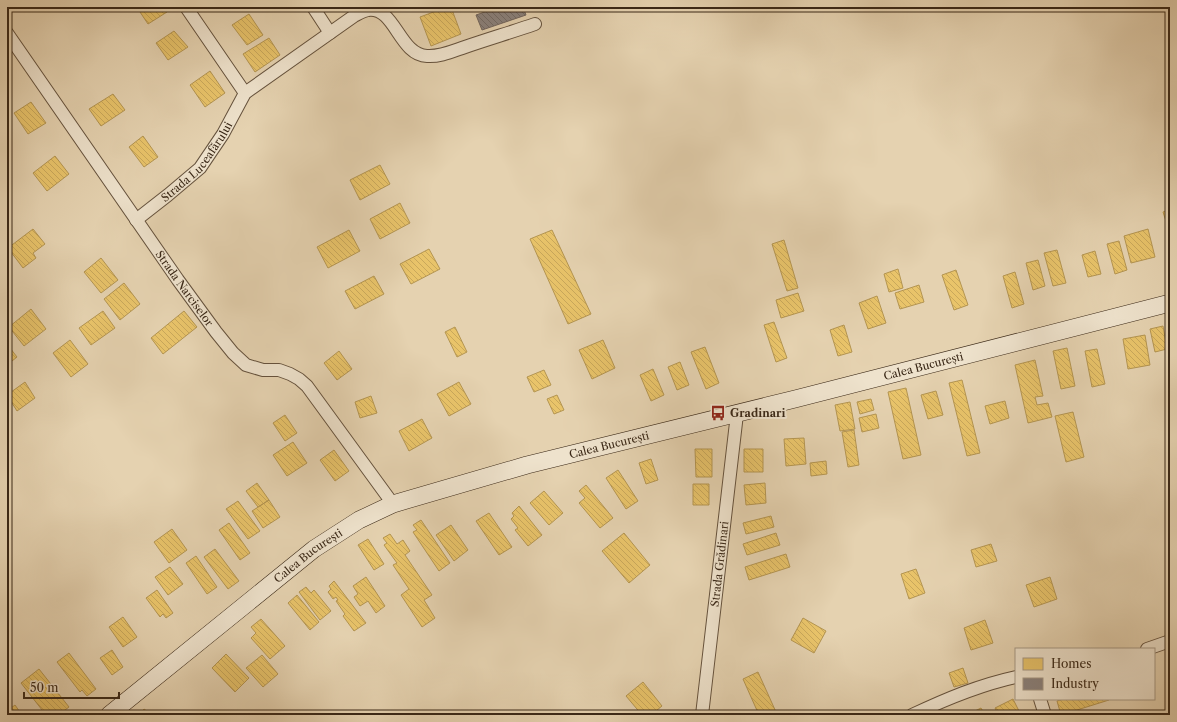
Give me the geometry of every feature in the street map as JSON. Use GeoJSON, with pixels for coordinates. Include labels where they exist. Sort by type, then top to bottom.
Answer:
{"type":"FeatureCollection","features":[{"type":"Feature","properties":{"kind":"main road","name":"Calea București"},"geometry":{"type":"LineString","coordinates":[[109,715],[314,549],[359,520],[393,504],[528,465],[737,414],[1170,303]]}},
{"type":"Feature","properties":{"kind":"street"},"geometry":{"type":"LineString","coordinates":[[186,7],[246,93]]}},
{"type":"Feature","properties":{"kind":"street"},"geometry":{"type":"LineString","coordinates":[[313,7],[330,33]]}},
{"type":"Feature","properties":{"kind":"street"},"geometry":{"type":"LineString","coordinates":[[376,9],[389,20],[412,50],[426,56],[443,54],[535,24]]}},
{"type":"Feature","properties":{"kind":"street","name":"Strada Luceafărului"},"geometry":{"type":"LineString","coordinates":[[136,220],[200,168],[223,134],[246,93],[354,16],[367,10],[376,9]]}},
{"type":"Feature","properties":{"kind":"street","name":"Strada Narciselor"},"geometry":{"type":"LineString","coordinates":[[7,33],[197,307],[233,353],[246,365],[263,370],[279,370],[290,374],[308,386],[393,504]]}},
{"type":"Feature","properties":{"kind":"street","name":"Strada Grădinari"},"geometry":{"type":"LineString","coordinates":[[702,715],[737,414]]}},
{"type":"Feature","properties":{"kind":"street"},"geometry":{"type":"LineString","coordinates":[[1150,648],[1170,641]]}},
{"type":"Feature","properties":{"kind":"street"},"geometry":{"type":"LineString","coordinates":[[912,715],[952,696],[977,687],[1015,677]]}},
{"type":"Feature","properties":{"kind":"street"},"geometry":{"type":"LineString","coordinates":[[1040,700],[1045,715]]}},
{"type":"Feature","properties":{"kind":"building: Homes"},"geometry":{"type":"Polygon","coordinates":[[[141,7],[164,7],[167,12],[148,24],[138,9],[141,7]]]}},
{"type":"Feature","properties":{"kind":"building: Homes"},"geometry":{"type":"Polygon","coordinates":[[[447,7],[451,7],[461,34],[431,46],[420,17],[447,7]]]}},
{"type":"Feature","properties":{"kind":"building: Homes"},"geometry":{"type":"Polygon","coordinates":[[[249,14],[263,35],[247,45],[232,25],[249,14]]]}},
{"type":"Feature","properties":{"kind":"building: Homes"},"geometry":{"type":"Polygon","coordinates":[[[174,31],[188,47],[168,60],[156,43],[174,31]]]}},
{"type":"Feature","properties":{"kind":"building: Homes"},"geometry":{"type":"Polygon","coordinates":[[[269,38],[280,55],[255,72],[243,54],[269,38]]]}},
{"type":"Feature","properties":{"kind":"building: Homes"},"geometry":{"type":"Polygon","coordinates":[[[210,71],[225,93],[205,107],[190,85],[210,71]]]}},
{"type":"Feature","properties":{"kind":"building: Homes"},"geometry":{"type":"Polygon","coordinates":[[[113,94],[125,110],[101,126],[89,109],[113,94]]]}},
{"type":"Feature","properties":{"kind":"building: Homes"},"geometry":{"type":"Polygon","coordinates":[[[31,102],[46,123],[28,134],[14,113],[31,102]]]}},
{"type":"Feature","properties":{"kind":"building: Homes"},"geometry":{"type":"Polygon","coordinates":[[[143,136],[158,157],[144,167],[129,147],[143,136]]]}},
{"type":"Feature","properties":{"kind":"building: Homes"},"geometry":{"type":"Polygon","coordinates":[[[55,156],[69,174],[47,191],[33,173],[55,156]]]}},
{"type":"Feature","properties":{"kind":"building: Homes"},"geometry":{"type":"Polygon","coordinates":[[[380,165],[390,184],[360,200],[350,180],[380,165]]]}},
{"type":"Feature","properties":{"kind":"building: Homes"},"geometry":{"type":"Polygon","coordinates":[[[400,203],[410,223],[380,239],[370,219],[400,203]]]}},
{"type":"Feature","properties":{"kind":"building: Homes"},"geometry":{"type":"Polygon","coordinates":[[[1170,209],[1170,234],[1163,212],[1170,209]]]}},
{"type":"Feature","properties":{"kind":"building: Homes"},"geometry":{"type":"Polygon","coordinates":[[[33,229],[45,244],[33,253],[36,258],[23,268],[8,248],[33,229]]]}},
{"type":"Feature","properties":{"kind":"building: Homes"},"geometry":{"type":"Polygon","coordinates":[[[1148,229],[1155,257],[1131,263],[1124,236],[1148,229]]]}},
{"type":"Feature","properties":{"kind":"building: Homes"},"geometry":{"type":"Polygon","coordinates":[[[349,230],[360,251],[328,268],[317,247],[349,230]]]}},
{"type":"Feature","properties":{"kind":"building: Homes"},"geometry":{"type":"Polygon","coordinates":[[[552,230],[591,314],[568,324],[530,239],[552,230]]]}},
{"type":"Feature","properties":{"kind":"building: Homes"},"geometry":{"type":"Polygon","coordinates":[[[784,240],[798,288],[787,291],[772,244],[784,240]]]}},
{"type":"Feature","properties":{"kind":"building: Homes"},"geometry":{"type":"Polygon","coordinates":[[[1119,241],[1127,270],[1115,274],[1107,244],[1119,241]]]}},
{"type":"Feature","properties":{"kind":"building: Homes"},"geometry":{"type":"Polygon","coordinates":[[[429,249],[440,269],[411,284],[400,264],[429,249]]]}},
{"type":"Feature","properties":{"kind":"building: Homes"},"geometry":{"type":"Polygon","coordinates":[[[1057,250],[1066,283],[1053,286],[1044,253],[1057,250]]]}},
{"type":"Feature","properties":{"kind":"building: Homes"},"geometry":{"type":"Polygon","coordinates":[[[1095,251],[1101,274],[1088,277],[1082,255],[1095,251]]]}},
{"type":"Feature","properties":{"kind":"building: Homes"},"geometry":{"type":"Polygon","coordinates":[[[101,258],[118,280],[101,293],[84,272],[101,258]]]}},
{"type":"Feature","properties":{"kind":"building: Homes"},"geometry":{"type":"Polygon","coordinates":[[[1038,260],[1045,286],[1033,290],[1026,263],[1038,260]]]}},
{"type":"Feature","properties":{"kind":"building: Homes"},"geometry":{"type":"Polygon","coordinates":[[[898,269],[903,288],[889,292],[884,274],[898,269]]]}},
{"type":"Feature","properties":{"kind":"building: Homes"},"geometry":{"type":"Polygon","coordinates":[[[956,270],[968,305],[954,310],[942,275],[956,270]]]}},
{"type":"Feature","properties":{"kind":"building: Homes"},"geometry":{"type":"Polygon","coordinates":[[[1015,272],[1024,304],[1012,308],[1003,276],[1015,272]]]}},
{"type":"Feature","properties":{"kind":"building: Homes"},"geometry":{"type":"Polygon","coordinates":[[[374,276],[384,294],[355,309],[345,291],[374,276]]]}},
{"type":"Feature","properties":{"kind":"building: Homes"},"geometry":{"type":"Polygon","coordinates":[[[124,283],[140,304],[120,320],[104,299],[124,283]]]}},
{"type":"Feature","properties":{"kind":"building: Homes"},"geometry":{"type":"Polygon","coordinates":[[[919,285],[924,302],[900,309],[895,293],[919,285]]]}},
{"type":"Feature","properties":{"kind":"building: Homes"},"geometry":{"type":"Polygon","coordinates":[[[798,293],[804,311],[781,318],[776,300],[798,293]]]}},
{"type":"Feature","properties":{"kind":"building: Homes"},"geometry":{"type":"Polygon","coordinates":[[[877,296],[886,323],[868,329],[859,303],[877,296]]]}},
{"type":"Feature","properties":{"kind":"building: Homes"},"geometry":{"type":"Polygon","coordinates":[[[31,309],[46,329],[24,346],[9,327],[31,309]]]}},
{"type":"Feature","properties":{"kind":"building: Homes"},"geometry":{"type":"Polygon","coordinates":[[[103,311],[115,328],[91,345],[79,328],[103,311]]]}},
{"type":"Feature","properties":{"kind":"building: Homes"},"geometry":{"type":"Polygon","coordinates":[[[184,311],[197,327],[163,354],[151,338],[184,311]]]}},
{"type":"Feature","properties":{"kind":"building: Homes"},"geometry":{"type":"Polygon","coordinates":[[[774,322],[787,358],[776,362],[764,325],[774,322]]]}},
{"type":"Feature","properties":{"kind":"building: Homes"},"geometry":{"type":"Polygon","coordinates":[[[844,325],[852,352],[838,356],[830,330],[844,325]]]}},
{"type":"Feature","properties":{"kind":"building: Homes"},"geometry":{"type":"Polygon","coordinates":[[[1163,326],[1167,349],[1155,352],[1150,329],[1163,326]]]}},
{"type":"Feature","properties":{"kind":"building: Homes"},"geometry":{"type":"Polygon","coordinates":[[[455,327],[467,352],[457,357],[445,332],[455,327]]]}},
{"type":"Feature","properties":{"kind":"building: Homes"},"geometry":{"type":"Polygon","coordinates":[[[1145,335],[1150,365],[1128,369],[1123,339],[1145,335]]]}},
{"type":"Feature","properties":{"kind":"building: Homes"},"geometry":{"type":"Polygon","coordinates":[[[70,340],[88,364],[71,377],[53,353],[70,340]]]}},
{"type":"Feature","properties":{"kind":"building: Homes"},"geometry":{"type":"Polygon","coordinates":[[[603,340],[615,368],[592,379],[579,350],[603,340]]]}},
{"type":"Feature","properties":{"kind":"building: Homes"},"geometry":{"type":"Polygon","coordinates":[[[7,344],[17,357],[7,365],[7,344]]]}},
{"type":"Feature","properties":{"kind":"building: Homes"},"geometry":{"type":"Polygon","coordinates":[[[705,347],[719,383],[706,389],[691,352],[705,347]]]}},
{"type":"Feature","properties":{"kind":"building: Homes"},"geometry":{"type":"Polygon","coordinates":[[[1067,348],[1075,386],[1061,389],[1053,351],[1067,348]]]}},
{"type":"Feature","properties":{"kind":"building: Homes"},"geometry":{"type":"Polygon","coordinates":[[[1097,349],[1105,384],[1092,387],[1085,351],[1097,349]]]}},
{"type":"Feature","properties":{"kind":"building: Homes"},"geometry":{"type":"Polygon","coordinates":[[[339,351],[352,369],[337,380],[324,363],[339,351]]]}},
{"type":"Feature","properties":{"kind":"building: Homes"},"geometry":{"type":"Polygon","coordinates":[[[1035,360],[1043,396],[1035,397],[1037,405],[1048,403],[1052,417],[1028,423],[1015,365],[1035,360]]]}},
{"type":"Feature","properties":{"kind":"building: Homes"},"geometry":{"type":"Polygon","coordinates":[[[680,362],[689,385],[677,390],[668,367],[680,362]]]}},
{"type":"Feature","properties":{"kind":"building: Homes"},"geometry":{"type":"Polygon","coordinates":[[[653,369],[664,395],[651,401],[640,375],[653,369]]]}},
{"type":"Feature","properties":{"kind":"building: Homes"},"geometry":{"type":"Polygon","coordinates":[[[544,370],[551,385],[534,392],[527,377],[544,370]]]}},
{"type":"Feature","properties":{"kind":"building: Homes"},"geometry":{"type":"Polygon","coordinates":[[[962,380],[980,453],[967,456],[949,383],[962,380]]]}},
{"type":"Feature","properties":{"kind":"building: Homes"},"geometry":{"type":"Polygon","coordinates":[[[25,382],[35,398],[17,411],[7,395],[25,382]]]}},
{"type":"Feature","properties":{"kind":"building: Homes"},"geometry":{"type":"Polygon","coordinates":[[[459,382],[471,404],[449,416],[437,394],[459,382]]]}},
{"type":"Feature","properties":{"kind":"building: Homes"},"geometry":{"type":"Polygon","coordinates":[[[906,388],[921,455],[903,459],[888,392],[906,388]]]}},
{"type":"Feature","properties":{"kind":"building: Homes"},"geometry":{"type":"Polygon","coordinates":[[[936,391],[943,415],[928,419],[921,395],[936,391]]]}},
{"type":"Feature","properties":{"kind":"building: Homes"},"geometry":{"type":"Polygon","coordinates":[[[557,395],[564,410],[554,414],[547,399],[557,395]]]}},
{"type":"Feature","properties":{"kind":"building: Homes"},"geometry":{"type":"Polygon","coordinates":[[[371,396],[377,413],[360,418],[355,402],[371,396]]]}},
{"type":"Feature","properties":{"kind":"building: Homes"},"geometry":{"type":"Polygon","coordinates":[[[871,399],[874,410],[860,414],[857,402],[871,399]]]}},
{"type":"Feature","properties":{"kind":"building: Homes"},"geometry":{"type":"Polygon","coordinates":[[[1005,401],[1009,418],[990,424],[985,406],[1005,401]]]}},
{"type":"Feature","properties":{"kind":"building: Homes"},"geometry":{"type":"Polygon","coordinates":[[[850,402],[855,429],[840,431],[835,405],[850,402]]]}},
{"type":"Feature","properties":{"kind":"building: Homes"},"geometry":{"type":"Polygon","coordinates":[[[1073,412],[1084,457],[1066,462],[1055,416],[1073,412]]]}},
{"type":"Feature","properties":{"kind":"building: Homes"},"geometry":{"type":"Polygon","coordinates":[[[876,414],[879,428],[862,432],[859,418],[876,414]]]}},
{"type":"Feature","properties":{"kind":"building: Homes"},"geometry":{"type":"Polygon","coordinates":[[[285,415],[297,433],[285,441],[273,423],[285,415]]]}},
{"type":"Feature","properties":{"kind":"building: Homes"},"geometry":{"type":"Polygon","coordinates":[[[422,419],[432,438],[409,451],[399,431],[422,419]]]}},
{"type":"Feature","properties":{"kind":"building: Homes"},"geometry":{"type":"Polygon","coordinates":[[[854,430],[859,465],[848,467],[842,432],[854,430]]]}},
{"type":"Feature","properties":{"kind":"building: Homes"},"geometry":{"type":"Polygon","coordinates":[[[804,438],[806,464],[786,466],[784,439],[804,438]]]}},
{"type":"Feature","properties":{"kind":"building: Homes"},"geometry":{"type":"Polygon","coordinates":[[[293,442],[307,463],[287,476],[273,455],[293,442]]]}},
{"type":"Feature","properties":{"kind":"building: Homes"},"geometry":{"type":"Polygon","coordinates":[[[695,449],[712,449],[712,477],[696,477],[695,449]]]}},
{"type":"Feature","properties":{"kind":"building: Homes"},"geometry":{"type":"Polygon","coordinates":[[[744,449],[763,449],[763,472],[744,472],[744,449]]]}},
{"type":"Feature","properties":{"kind":"building: Homes"},"geometry":{"type":"Polygon","coordinates":[[[334,450],[349,471],[335,481],[320,460],[334,450]]]}},
{"type":"Feature","properties":{"kind":"building: Homes"},"geometry":{"type":"Polygon","coordinates":[[[651,459],[658,480],[646,484],[639,463],[651,459]]]}},
{"type":"Feature","properties":{"kind":"building: Homes"},"geometry":{"type":"Polygon","coordinates":[[[826,461],[827,474],[811,476],[810,463],[826,461]]]}},
{"type":"Feature","properties":{"kind":"building: Homes"},"geometry":{"type":"Polygon","coordinates":[[[618,470],[638,501],[626,509],[606,478],[618,470]]]}},
{"type":"Feature","properties":{"kind":"building: Homes"},"geometry":{"type":"Polygon","coordinates":[[[257,483],[269,500],[258,507],[246,491],[257,483]]]}},
{"type":"Feature","properties":{"kind":"building: Homes"},"geometry":{"type":"Polygon","coordinates":[[[765,483],[766,503],[746,505],[744,485],[765,483]]]}},
{"type":"Feature","properties":{"kind":"building: Homes"},"geometry":{"type":"Polygon","coordinates":[[[693,484],[709,484],[709,505],[693,505],[693,484]]]}},
{"type":"Feature","properties":{"kind":"building: Homes"},"geometry":{"type":"Polygon","coordinates":[[[586,485],[613,518],[600,528],[579,503],[585,498],[579,491],[586,485]]]}},
{"type":"Feature","properties":{"kind":"building: Homes"},"geometry":{"type":"Polygon","coordinates":[[[544,491],[563,513],[549,525],[530,503],[544,491]]]}},
{"type":"Feature","properties":{"kind":"building: Homes"},"geometry":{"type":"Polygon","coordinates":[[[269,500],[280,517],[263,528],[252,511],[269,500]]]}},
{"type":"Feature","properties":{"kind":"building: Homes"},"geometry":{"type":"Polygon","coordinates":[[[238,501],[260,531],[248,539],[226,509],[238,501]]]}},
{"type":"Feature","properties":{"kind":"building: Homes"},"geometry":{"type":"Polygon","coordinates":[[[519,506],[542,535],[528,546],[515,530],[518,528],[511,519],[514,516],[512,513],[519,506]]]}},
{"type":"Feature","properties":{"kind":"building: Homes"},"geometry":{"type":"Polygon","coordinates":[[[489,513],[512,547],[499,555],[476,521],[489,513]]]}},
{"type":"Feature","properties":{"kind":"building: Homes"},"geometry":{"type":"Polygon","coordinates":[[[771,516],[774,527],[746,534],[743,523],[771,516]]]}},
{"type":"Feature","properties":{"kind":"building: Homes"},"geometry":{"type":"Polygon","coordinates":[[[421,520],[450,563],[439,571],[413,532],[417,530],[413,525],[421,520]]]}},
{"type":"Feature","properties":{"kind":"building: Homes"},"geometry":{"type":"Polygon","coordinates":[[[229,523],[250,553],[240,560],[219,530],[229,523]]]}},
{"type":"Feature","properties":{"kind":"building: Homes"},"geometry":{"type":"Polygon","coordinates":[[[451,525],[468,550],[454,561],[436,535],[451,525]]]}},
{"type":"Feature","properties":{"kind":"building: Homes"},"geometry":{"type":"Polygon","coordinates":[[[172,529],[187,550],[169,563],[154,542],[172,529]]]}},
{"type":"Feature","properties":{"kind":"building: Homes"},"geometry":{"type":"Polygon","coordinates":[[[624,533],[650,565],[629,583],[602,551],[624,533]]]}},
{"type":"Feature","properties":{"kind":"building: Homes"},"geometry":{"type":"Polygon","coordinates":[[[776,533],[780,545],[747,555],[743,544],[776,533]]]}},
{"type":"Feature","properties":{"kind":"building: Homes"},"geometry":{"type":"Polygon","coordinates":[[[390,534],[397,544],[403,540],[410,551],[405,555],[432,595],[424,600],[435,618],[422,627],[401,595],[409,589],[393,565],[397,563],[384,545],[387,543],[383,538],[390,534]]]}},
{"type":"Feature","properties":{"kind":"building: Homes"},"geometry":{"type":"Polygon","coordinates":[[[368,539],[384,564],[374,570],[358,545],[368,539]]]}},
{"type":"Feature","properties":{"kind":"building: Homes"},"geometry":{"type":"Polygon","coordinates":[[[991,544],[997,561],[976,567],[971,550],[991,544]]]}},
{"type":"Feature","properties":{"kind":"building: Homes"},"geometry":{"type":"Polygon","coordinates":[[[215,549],[239,581],[228,589],[204,557],[215,549]]]}},
{"type":"Feature","properties":{"kind":"building: Homes"},"geometry":{"type":"Polygon","coordinates":[[[786,554],[790,567],[749,580],[745,567],[786,554]]]}},
{"type":"Feature","properties":{"kind":"building: Homes"},"geometry":{"type":"Polygon","coordinates":[[[196,556],[217,587],[207,594],[186,563],[196,556]]]}},
{"type":"Feature","properties":{"kind":"building: Homes"},"geometry":{"type":"Polygon","coordinates":[[[170,567],[183,584],[168,595],[155,577],[170,567]]]}},
{"type":"Feature","properties":{"kind":"building: Homes"},"geometry":{"type":"Polygon","coordinates":[[[916,569],[925,593],[909,599],[901,574],[916,569]]]}},
{"type":"Feature","properties":{"kind":"building: Homes"},"geometry":{"type":"Polygon","coordinates":[[[366,577],[385,606],[376,613],[368,601],[360,606],[354,597],[358,594],[353,586],[366,577]]]}},
{"type":"Feature","properties":{"kind":"building: Homes"},"geometry":{"type":"Polygon","coordinates":[[[1050,577],[1057,599],[1034,607],[1026,585],[1050,577]]]}},
{"type":"Feature","properties":{"kind":"building: Homes"},"geometry":{"type":"Polygon","coordinates":[[[334,581],[366,623],[354,631],[343,616],[345,614],[336,601],[338,600],[336,597],[333,599],[328,592],[331,589],[329,586],[334,581]]]}},
{"type":"Feature","properties":{"kind":"building: Homes"},"geometry":{"type":"Polygon","coordinates":[[[306,587],[311,593],[314,590],[331,611],[320,620],[299,592],[306,587]]]}},
{"type":"Feature","properties":{"kind":"building: Homes"},"geometry":{"type":"Polygon","coordinates":[[[157,590],[173,613],[166,618],[163,614],[160,617],[146,598],[157,590]]]}},
{"type":"Feature","properties":{"kind":"building: Homes"},"geometry":{"type":"Polygon","coordinates":[[[297,595],[319,622],[310,630],[288,603],[297,595]]]}},
{"type":"Feature","properties":{"kind":"building: Homes"},"geometry":{"type":"Polygon","coordinates":[[[123,617],[137,637],[123,647],[109,627],[123,617]]]}},
{"type":"Feature","properties":{"kind":"building: Homes"},"geometry":{"type":"Polygon","coordinates":[[[803,618],[826,631],[814,653],[791,640],[803,618]]]}},
{"type":"Feature","properties":{"kind":"building: Homes"},"geometry":{"type":"Polygon","coordinates":[[[261,619],[285,646],[270,659],[251,638],[256,633],[251,627],[261,619]]]}},
{"type":"Feature","properties":{"kind":"building: Homes"},"geometry":{"type":"Polygon","coordinates":[[[985,620],[993,643],[971,650],[964,628],[985,620]]]}},
{"type":"Feature","properties":{"kind":"building: Homes"},"geometry":{"type":"Polygon","coordinates":[[[112,650],[123,667],[112,675],[100,658],[112,650]]]}},
{"type":"Feature","properties":{"kind":"building: Homes"},"geometry":{"type":"Polygon","coordinates":[[[69,653],[96,689],[87,696],[82,690],[80,692],[57,662],[69,653]]]}},
{"type":"Feature","properties":{"kind":"building: Homes"},"geometry":{"type":"Polygon","coordinates":[[[226,654],[249,678],[235,692],[212,668],[226,654]]]}},
{"type":"Feature","properties":{"kind":"building: Homes"},"geometry":{"type":"Polygon","coordinates":[[[262,655],[278,674],[263,687],[246,668],[262,655]]]}},
{"type":"Feature","properties":{"kind":"building: Homes"},"geometry":{"type":"Polygon","coordinates":[[[963,668],[968,683],[954,687],[949,673],[963,668]]]}},
{"type":"Feature","properties":{"kind":"building: Homes"},"geometry":{"type":"Polygon","coordinates":[[[39,669],[69,707],[61,713],[63,715],[46,715],[21,683],[39,669]]]}},
{"type":"Feature","properties":{"kind":"building: Homes"},"geometry":{"type":"Polygon","coordinates":[[[758,672],[776,712],[768,715],[759,715],[743,679],[758,672]]]}},
{"type":"Feature","properties":{"kind":"building: Homes"},"geometry":{"type":"Polygon","coordinates":[[[643,682],[662,706],[651,715],[642,715],[626,696],[643,682]]]}},
{"type":"Feature","properties":{"kind":"building: Homes"},"geometry":{"type":"Polygon","coordinates":[[[1013,699],[1021,715],[999,715],[995,708],[1013,699]]]}},
{"type":"Feature","properties":{"kind":"building: Homes"},"geometry":{"type":"Polygon","coordinates":[[[1060,700],[1109,700],[1061,715],[1057,701],[1060,700]]]}},
{"type":"Feature","properties":{"kind":"building: Homes"},"geometry":{"type":"Polygon","coordinates":[[[15,705],[22,715],[7,715],[7,711],[15,705]]]}},
{"type":"Feature","properties":{"kind":"building: Homes"},"geometry":{"type":"Polygon","coordinates":[[[981,708],[985,715],[967,715],[981,708]]]}},
{"type":"Feature","properties":{"kind":"building: Homes"},"geometry":{"type":"Polygon","coordinates":[[[144,709],[152,715],[139,715],[144,709]]]}},
{"type":"Feature","properties":{"kind":"building: Industry"},"geometry":{"type":"Polygon","coordinates":[[[499,7],[523,7],[526,15],[482,30],[476,15],[499,7]]]}},
{"type":"Feature","properties":{"kind":"place","name":"Gradinari"},"geometry":{"type":"Point","coordinates":[718,413]}}]}
